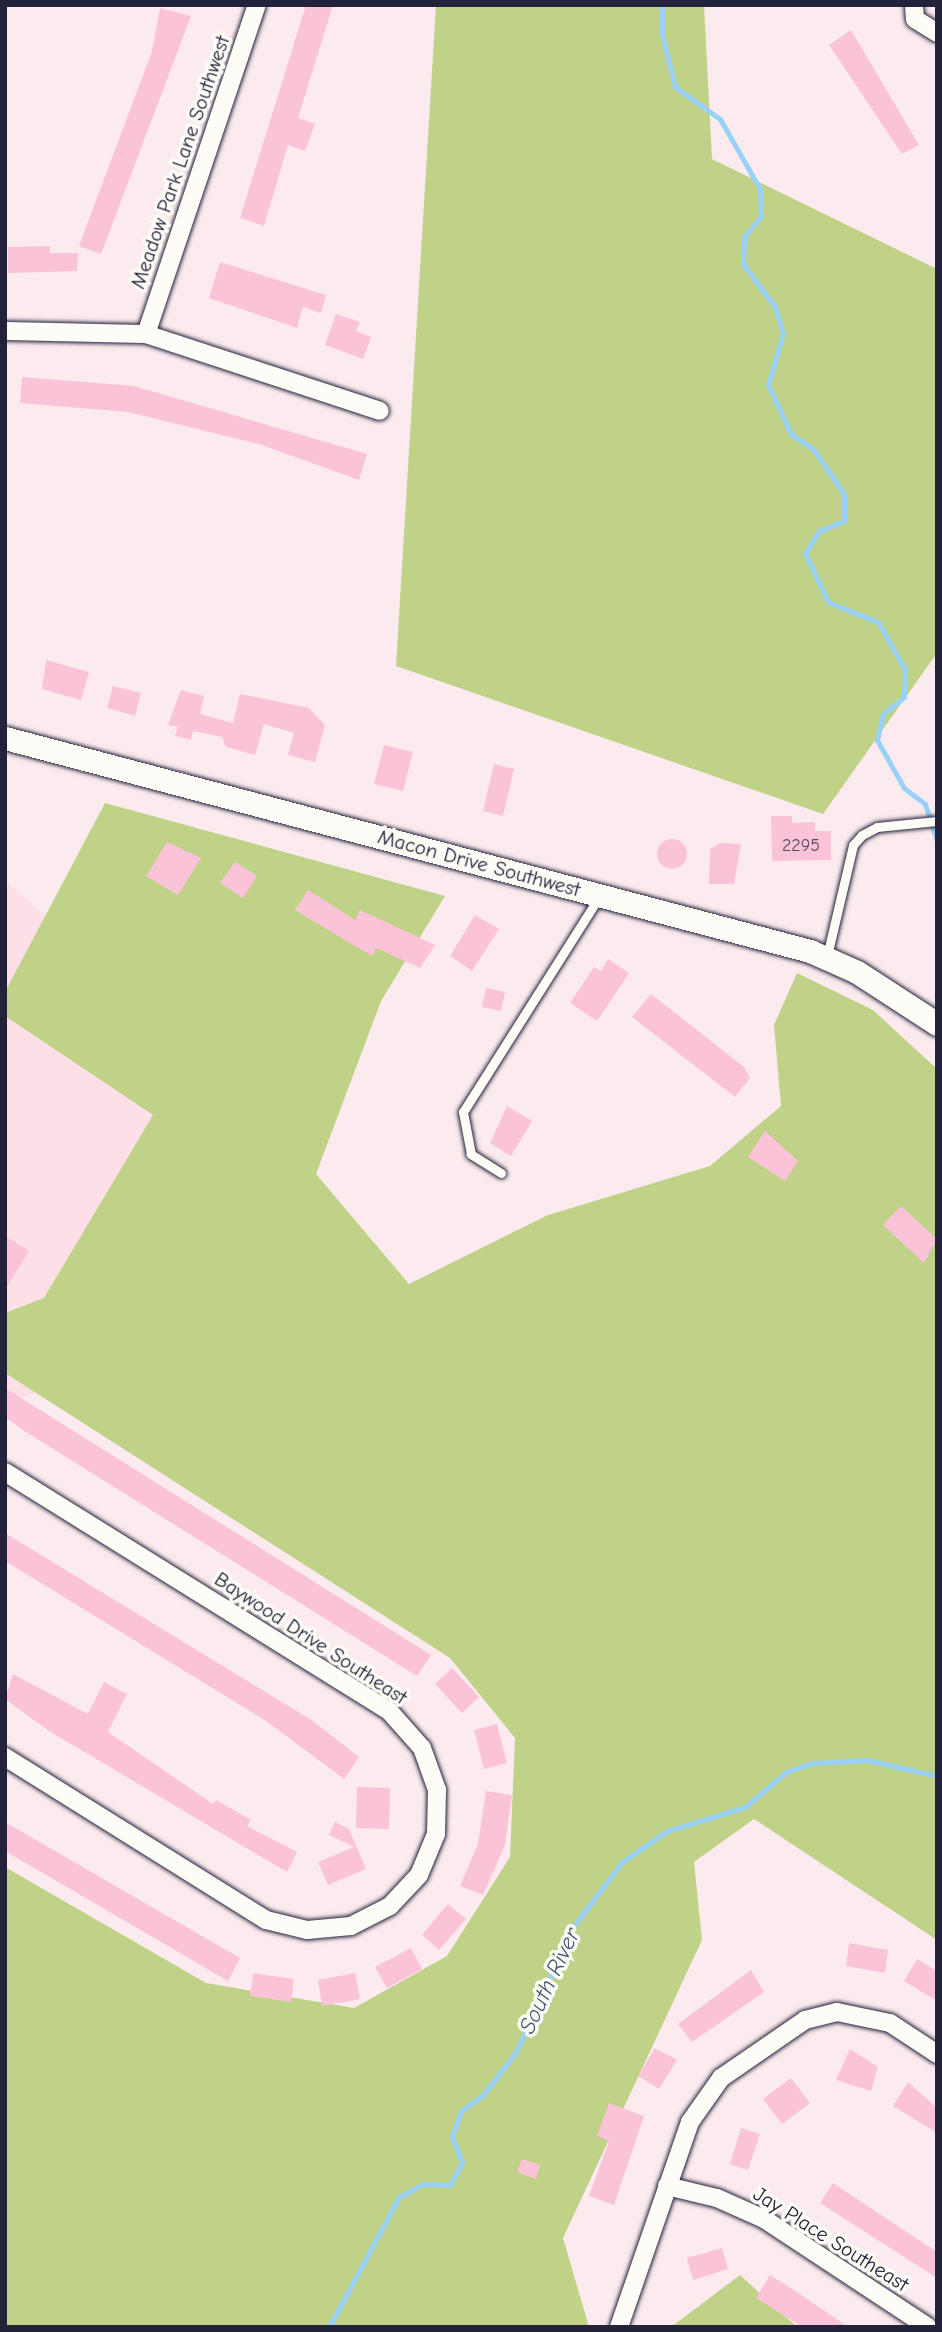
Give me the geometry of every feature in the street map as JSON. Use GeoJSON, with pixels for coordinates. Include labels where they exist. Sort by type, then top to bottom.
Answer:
{"type":"FeatureCollection","features":[{"type":"Feature","properties":{"kind":"street","name":"Meadow Park Lane Southwest"},"geometry":{"type":"LineString","coordinates":[[146,334],[257,5]]}},
{"type":"Feature","properties":{"kind":"street"},"geometry":{"type":"LineString","coordinates":[[915,12],[937,33]]}},
{"type":"Feature","properties":{"kind":"street"},"geometry":{"type":"LineString","coordinates":[[5,331],[146,334],[380,411]]}},
{"type":"Feature","properties":{"kind":"street","name":"Macon Drive Southwest"},"geometry":{"type":"LineString","coordinates":[[5,738],[826,958],[937,1024]]}},
{"type":"Feature","properties":{"kind":"street","name":"Baywood Drive Southeast"},"geometry":{"type":"LineString","coordinates":[[5,1472],[390,1712],[422,1748],[437,1790],[436,1834],[419,1875],[390,1906],[351,1926],[307,1930],[266,1920],[5,1758]]}},
{"type":"Feature","properties":{"kind":"street"},"geometry":{"type":"LineString","coordinates":[[619,2327],[690,2122],[721,2078],[805,2020],[837,2012],[873,2016],[937,2054]]}},
{"type":"Feature","properties":{"kind":"street","name":"Jay Place Southeast"},"geometry":{"type":"LineString","coordinates":[[667,2186],[717,2198],[764,2219],[928,2327]]}},
{"type":"Feature","properties":{"kind":"lane"},"geometry":{"type":"LineString","coordinates":[[826,958],[853,845],[877,827],[937,821]]}},
{"type":"Feature","properties":{"kind":"lane"},"geometry":{"type":"LineString","coordinates":[[500,1173],[471,1154],[462,1135],[463,1112],[600,896]]}},
{"type":"Feature","properties":{"kind":"shaded area"},"geometry":{"type":"Polygon","coordinates":[[[5,881],[227,1069],[80,1375],[5,1404],[5,881]]]}},
{"type":"Feature","properties":{"kind":"green space"},"geometry":{"type":"Polygon","coordinates":[[[436,5],[704,5],[712,159],[937,269],[937,653],[823,814],[396,666],[436,5]]]}},
{"type":"Feature","properties":{"kind":"green space"},"geometry":{"type":"Polygon","coordinates":[[[105,803],[445,896],[381,1001],[316,1174],[409,1284],[548,1215],[710,1166],[781,1106],[774,1025],[797,973],[873,1010],[937,1069],[937,1940],[754,1819],[694,1862],[702,1940],[563,2238],[589,2327],[5,2327],[5,1867],[206,1983],[354,2008],[447,1956],[510,1857],[515,1738],[450,1658],[5,1373],[5,1313],[44,1298],[153,1115],[5,1016],[5,992],[105,803]]]}},
{"type":"Feature","properties":{"kind":"green space"},"geometry":{"type":"Polygon","coordinates":[[[740,2275],[797,2327],[671,2327],[740,2275]]]}},
{"type":"Feature","properties":{"kind":"building"},"geometry":{"type":"Polygon","coordinates":[[[306,5],[333,5],[298,118],[315,124],[305,151],[288,145],[264,226],[240,218],[306,5]]]}},
{"type":"Feature","properties":{"kind":"building"},"geometry":{"type":"Polygon","coordinates":[[[160,8],[191,16],[101,254],[79,246],[152,51],[160,8]]]}},
{"type":"Feature","properties":{"kind":"building"},"geometry":{"type":"Polygon","coordinates":[[[851,30],[919,145],[902,154],[829,45],[851,30]]]}},
{"type":"Feature","properties":{"kind":"building"},"geometry":{"type":"Polygon","coordinates":[[[50,246],[50,253],[78,253],[77,271],[8,273],[8,247],[50,246]]]}},
{"type":"Feature","properties":{"kind":"building"},"geometry":{"type":"Polygon","coordinates":[[[220,262],[326,295],[321,313],[303,307],[297,328],[209,298],[220,262]]]}},
{"type":"Feature","properties":{"kind":"building"},"geometry":{"type":"Polygon","coordinates":[[[336,314],[360,322],[356,331],[371,337],[363,359],[325,345],[336,314]]]}},
{"type":"Feature","properties":{"kind":"building"},"geometry":{"type":"Polygon","coordinates":[[[22,377],[134,386],[367,454],[359,480],[262,445],[128,412],[20,403],[22,377]]]}},
{"type":"Feature","properties":{"kind":"building"},"geometry":{"type":"Polygon","coordinates":[[[46,660],[89,672],[81,700],[42,689],[46,660]]]}},
{"type":"Feature","properties":{"kind":"building"},"geometry":{"type":"Polygon","coordinates":[[[113,686],[141,693],[135,716],[107,708],[113,686]]]}},
{"type":"Feature","properties":{"kind":"building"},"geometry":{"type":"Polygon","coordinates":[[[181,690],[204,696],[200,714],[233,723],[240,694],[309,708],[325,725],[315,762],[288,755],[294,733],[264,724],[255,755],[226,747],[222,737],[193,731],[191,740],[175,736],[178,727],[168,725],[181,690]]]}},
{"type":"Feature","properties":{"kind":"building"},"geometry":{"type":"Polygon","coordinates":[[[384,745],[413,752],[403,791],[374,784],[384,745]]]}},
{"type":"Feature","properties":{"kind":"building"},"geometry":{"type":"Polygon","coordinates":[[[494,764],[514,769],[503,816],[483,811],[494,764]]]}},
{"type":"Feature","properties":{"kind":"building"},"geometry":{"type":"Polygon","coordinates":[[[771,816],[792,816],[792,823],[815,822],[815,831],[831,831],[831,860],[772,861],[771,816]]]}},
{"type":"Feature","properties":{"kind":"building"},"geometry":{"type":"Polygon","coordinates":[[[672,839],[678,840],[686,848],[686,860],[678,868],[672,869],[666,868],[658,860],[657,854],[658,848],[666,840],[672,839]]]}},
{"type":"Feature","properties":{"kind":"building"},"geometry":{"type":"Polygon","coordinates":[[[167,842],[201,858],[178,895],[146,876],[167,842]]]}},
{"type":"Feature","properties":{"kind":"building"},"geometry":{"type":"Polygon","coordinates":[[[720,843],[741,844],[734,884],[709,884],[710,849],[720,843]]]}},
{"type":"Feature","properties":{"kind":"building"},"geometry":{"type":"Polygon","coordinates":[[[235,862],[257,876],[243,898],[220,883],[235,862]]]}},
{"type":"Feature","properties":{"kind":"building"},"geometry":{"type":"Polygon","coordinates":[[[308,890],[355,920],[360,910],[435,945],[420,968],[376,948],[372,956],[295,910],[308,890]]]}},
{"type":"Feature","properties":{"kind":"building"},"geometry":{"type":"Polygon","coordinates":[[[475,915],[499,929],[472,971],[450,956],[475,915]]]}},
{"type":"Feature","properties":{"kind":"building"},"geometry":{"type":"Polygon","coordinates":[[[608,959],[629,973],[597,1021],[570,1003],[594,967],[601,971],[608,959]]]}},
{"type":"Feature","properties":{"kind":"building"},"geometry":{"type":"Polygon","coordinates":[[[486,988],[505,992],[501,1011],[482,1007],[486,988]]]}},
{"type":"Feature","properties":{"kind":"building"},"geometry":{"type":"Polygon","coordinates":[[[651,994],[744,1067],[750,1078],[735,1097],[632,1017],[651,994]]]}},
{"type":"Feature","properties":{"kind":"building"},"geometry":{"type":"Polygon","coordinates":[[[507,1106],[532,1121],[511,1156],[490,1143],[507,1106]]]}},
{"type":"Feature","properties":{"kind":"building"},"geometry":{"type":"Polygon","coordinates":[[[765,1131],[798,1161],[785,1181],[748,1157],[765,1131]]]}},
{"type":"Feature","properties":{"kind":"building"},"geometry":{"type":"Polygon","coordinates":[[[901,1206],[937,1239],[924,1263],[883,1225],[901,1206]]]}},
{"type":"Feature","properties":{"kind":"building"},"geometry":{"type":"Polygon","coordinates":[[[5,1236],[29,1251],[5,1290],[5,1236]]]}},
{"type":"Feature","properties":{"kind":"building"},"geometry":{"type":"Polygon","coordinates":[[[5,1388],[431,1655],[417,1676],[26,1432],[5,1417],[5,1388]]]}},
{"type":"Feature","properties":{"kind":"building"},"geometry":{"type":"Polygon","coordinates":[[[5,1533],[313,1721],[359,1757],[344,1779],[266,1721],[5,1561],[5,1533]]]}},
{"type":"Feature","properties":{"kind":"building"},"geometry":{"type":"Polygon","coordinates":[[[452,1668],[479,1697],[462,1713],[435,1684],[452,1668]]]}},
{"type":"Feature","properties":{"kind":"building"},"geometry":{"type":"Polygon","coordinates":[[[13,1674],[88,1714],[104,1682],[127,1694],[108,1732],[213,1804],[216,1800],[251,1820],[247,1826],[297,1852],[287,1872],[49,1731],[5,1699],[13,1674]]]}},
{"type":"Feature","properties":{"kind":"building"},"geometry":{"type":"Polygon","coordinates":[[[497,1724],[507,1763],[484,1769],[474,1730],[497,1724]]]}},
{"type":"Feature","properties":{"kind":"building"},"geometry":{"type":"Polygon","coordinates":[[[357,1787],[390,1788],[389,1829],[356,1828],[357,1787]]]}},
{"type":"Feature","properties":{"kind":"building"},"geometry":{"type":"Polygon","coordinates":[[[486,1791],[512,1795],[505,1845],[483,1895],[460,1886],[478,1844],[486,1791]]]}},
{"type":"Feature","properties":{"kind":"building"},"geometry":{"type":"Polygon","coordinates":[[[5,1822],[240,1958],[228,1981],[5,1851],[5,1822]]]}},
{"type":"Feature","properties":{"kind":"building"},"geometry":{"type":"Polygon","coordinates":[[[335,1822],[349,1829],[366,1869],[328,1885],[318,1862],[354,1847],[329,1835],[335,1822]]]}},
{"type":"Feature","properties":{"kind":"building"},"geometry":{"type":"Polygon","coordinates":[[[448,1904],[466,1919],[439,1950],[422,1935],[448,1904]]]}},
{"type":"Feature","properties":{"kind":"building"},"geometry":{"type":"Polygon","coordinates":[[[849,1943],[888,1950],[885,1973],[846,1966],[849,1943]]]}},
{"type":"Feature","properties":{"kind":"building"},"geometry":{"type":"Polygon","coordinates":[[[411,1948],[422,1969],[387,1988],[375,1967],[411,1948]]]}},
{"type":"Feature","properties":{"kind":"building"},"geometry":{"type":"Polygon","coordinates":[[[917,1959],[937,1971],[937,2001],[904,1981],[917,1959]]]}},
{"type":"Feature","properties":{"kind":"building"},"geometry":{"type":"Polygon","coordinates":[[[751,1970],[764,1992],[692,2042],[678,2024],[751,1970]]]}},
{"type":"Feature","properties":{"kind":"building"},"geometry":{"type":"Polygon","coordinates":[[[253,1973],[294,1979],[291,2002],[250,1996],[253,1973]]]}},
{"type":"Feature","properties":{"kind":"building"},"geometry":{"type":"Polygon","coordinates":[[[355,1973],[360,1999],[322,2006],[318,1980],[355,1973]]]}},
{"type":"Feature","properties":{"kind":"building"},"geometry":{"type":"Polygon","coordinates":[[[655,2048],[677,2060],[659,2089],[638,2076],[655,2048]]]}},
{"type":"Feature","properties":{"kind":"building"},"geometry":{"type":"Polygon","coordinates":[[[850,2049],[878,2067],[871,2091],[836,2080],[850,2049]]]}},
{"type":"Feature","properties":{"kind":"building"},"geometry":{"type":"Polygon","coordinates":[[[791,2078],[810,2103],[782,2124],[763,2099],[791,2078]]]}},
{"type":"Feature","properties":{"kind":"building"},"geometry":{"type":"Polygon","coordinates":[[[908,2082],[937,2108],[937,2133],[893,2106],[908,2082]]]}},
{"type":"Feature","properties":{"kind":"building"},"geometry":{"type":"Polygon","coordinates":[[[609,2103],[644,2116],[614,2205],[589,2196],[609,2141],[597,2136],[609,2103]]]}},
{"type":"Feature","properties":{"kind":"building"},"geometry":{"type":"Polygon","coordinates":[[[741,2128],[760,2134],[748,2170],[730,2164],[741,2128]]]}},
{"type":"Feature","properties":{"kind":"building"},"geometry":{"type":"Polygon","coordinates":[[[522,2159],[540,2165],[536,2179],[517,2172],[522,2159]]]}},
{"type":"Feature","properties":{"kind":"building"},"geometry":{"type":"Polygon","coordinates":[[[833,2183],[937,2252],[937,2278],[820,2203],[833,2183]]]}},
{"type":"Feature","properties":{"kind":"building"},"geometry":{"type":"Polygon","coordinates":[[[722,2248],[728,2269],[693,2280],[687,2258],[722,2248]]]}},
{"type":"Feature","properties":{"kind":"building"},"geometry":{"type":"Polygon","coordinates":[[[770,2275],[848,2327],[802,2327],[756,2298],[770,2275]]]}},
{"type":"Feature","properties":{"kind":"waterway","name":"South River"},"geometry":{"type":"LineString","coordinates":[[662,5],[662,35],[675,87],[720,119],[760,189],[761,216],[744,237],[743,264],[775,307],[783,333],[768,385],[791,434],[813,449],[844,494],[844,521],[819,531],[805,553],[828,602],[878,622],[905,670],[904,697],[883,714],[877,740],[904,788],[925,804],[937,841]]}},
{"type":"Feature","properties":{"kind":"waterway","name":"South River"},"geometry":{"type":"LineString","coordinates":[[329,2327],[399,2197],[423,2184],[450,2185],[462,2162],[452,2137],[461,2111],[483,2095],[516,2052],[573,1927],[622,1862],[667,1831],[745,1807],[786,1772],[812,1763],[867,1760],[937,1776]]}}]}
